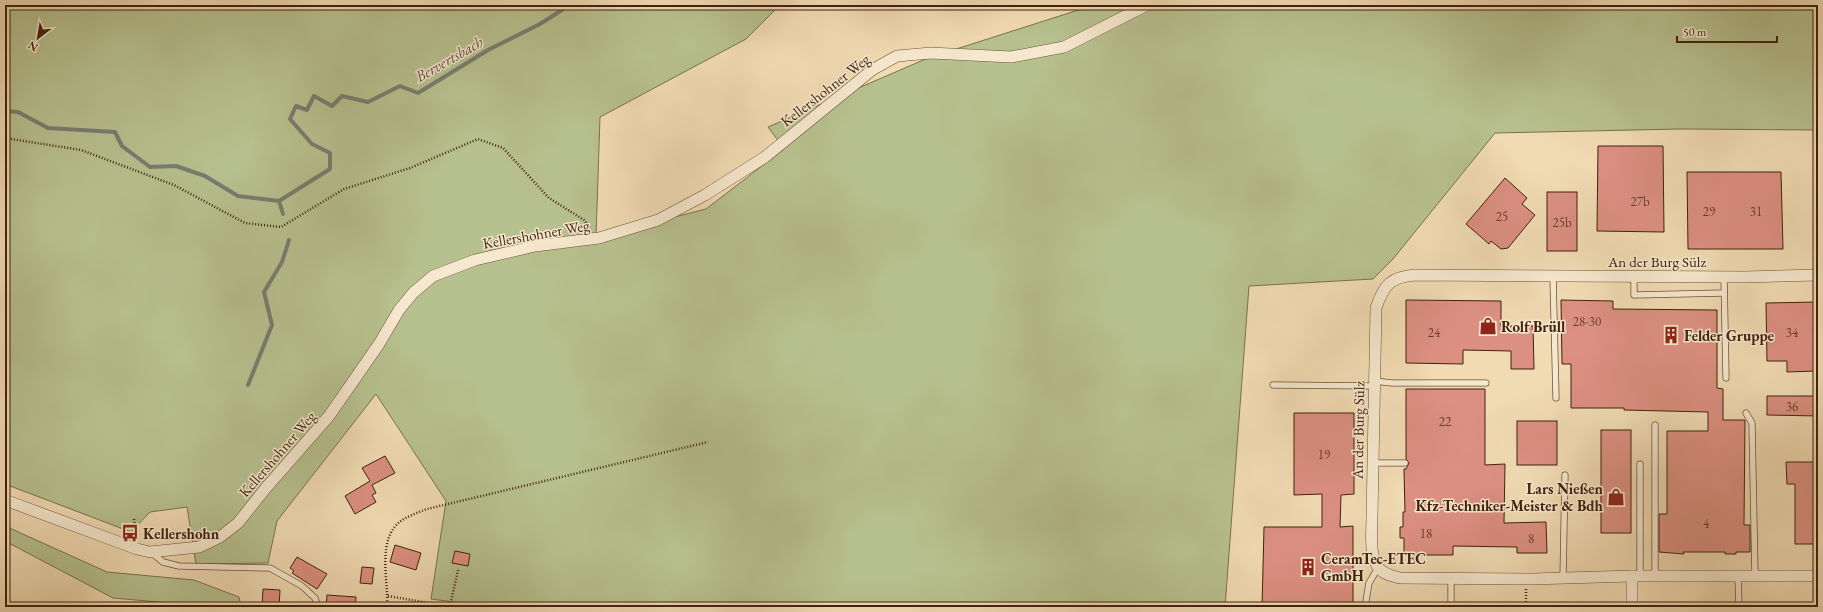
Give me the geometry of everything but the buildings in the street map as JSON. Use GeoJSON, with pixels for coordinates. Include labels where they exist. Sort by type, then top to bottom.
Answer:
{"type":"FeatureCollection","features":[{"type":"Feature","properties":{"kind":"street","name":"Kellershohner Weg"},"geometry":{"type":"LineString","coordinates":[[5,500],[137,549],[150,552],[199,547],[220,536],[238,523],[264,489],[329,416],[413,293],[433,276],[475,260],[535,246],[599,238],[658,220],[705,195],[765,157],[872,70],[897,56],[931,53],[1011,56],[1064,47],[1147,5]]}},
{"type":"Feature","properties":{"kind":"street","name":"An der Burg Sülz"},"geometry":{"type":"LineString","coordinates":[[1378,568],[1372,543],[1376,308],[1380,296],[1388,283],[1404,276],[1415,275],[1818,275]]}},
{"type":"Feature","properties":{"kind":"street"},"geometry":{"type":"LineString","coordinates":[[1378,568],[1386,574],[1400,578],[1525,579],[1636,576],[1818,576]]}},
{"type":"Feature","properties":{"kind":"street"},"geometry":{"type":"LineString","coordinates":[[1632,607],[1636,576]]}},
{"type":"Feature","properties":{"kind":"lane"},"geometry":{"type":"LineString","coordinates":[[1553,276],[1556,398]]}},
{"type":"Feature","properties":{"kind":"lane"},"geometry":{"type":"LineString","coordinates":[[1634,276],[1634,295],[1724,293]]}},
{"type":"Feature","properties":{"kind":"lane"},"geometry":{"type":"LineString","coordinates":[[1724,276],[1726,378]]}},
{"type":"Feature","properties":{"kind":"lane"},"geometry":{"type":"LineString","coordinates":[[1273,385],[1486,383]]}},
{"type":"Feature","properties":{"kind":"lane"},"geometry":{"type":"LineString","coordinates":[[1746,413],[1752,423],[1755,576]]}},
{"type":"Feature","properties":{"kind":"lane"},"geometry":{"type":"LineString","coordinates":[[1655,425],[1655,576]]}},
{"type":"Feature","properties":{"kind":"lane"},"geometry":{"type":"LineString","coordinates":[[1373,463],[1405,463]]}},
{"type":"Feature","properties":{"kind":"lane"},"geometry":{"type":"LineString","coordinates":[[1636,576],[1640,464]]}},
{"type":"Feature","properties":{"kind":"lane"},"geometry":{"type":"LineString","coordinates":[[1563,578],[1565,475]]}},
{"type":"Feature","properties":{"kind":"lane"},"geometry":{"type":"LineString","coordinates":[[150,552],[163,562],[179,566],[270,568],[302,586],[314,598],[318,607]]}},
{"type":"Feature","properties":{"kind":"lane"},"geometry":{"type":"LineString","coordinates":[[1365,607],[1369,583],[1378,568]]}},
{"type":"Feature","properties":{"kind":"lane"},"geometry":{"type":"LineString","coordinates":[[1738,576],[1739,607]]}},
{"type":"Feature","properties":{"kind":"lane"},"geometry":{"type":"LineString","coordinates":[[1451,578],[1451,607]]}},
{"type":"Feature","properties":{"kind":"path"},"geometry":{"type":"LineString","coordinates":[[5,138],[81,150],[174,185],[244,223],[281,227],[344,189],[410,168],[478,139],[503,148],[549,198],[584,220],[599,238]]}},
{"type":"Feature","properties":{"kind":"path"},"geometry":{"type":"LineString","coordinates":[[387,607],[388,596],[385,554],[388,536],[402,520],[427,509],[708,442]]}},
{"type":"Feature","properties":{"kind":"path"},"geometry":{"type":"LineString","coordinates":[[134,519],[137,549]]}},
{"type":"Feature","properties":{"kind":"path"},"geometry":{"type":"LineString","coordinates":[[388,596],[452,607],[458,570]]}},
{"type":"Feature","properties":{"kind":"path"},"geometry":{"type":"LineString","coordinates":[[1525,579],[1526,607]]}},
{"type":"Feature","properties":{"kind":"green space"},"geometry":{"type":"Polygon","coordinates":[[[5,5],[780,5],[746,39],[600,117],[596,237],[706,209],[784,149],[768,127],[928,58],[1094,5],[1818,5],[1818,130],[1680,129],[1495,133],[1393,259],[1373,279],[1249,286],[1225,607],[480,607],[477,605],[431,599],[446,501],[376,394],[277,521],[268,563],[196,564],[187,507],[150,512],[131,532],[5,484],[5,5]]]}},
{"type":"Feature","properties":{"kind":"green space"},"geometry":{"type":"Polygon","coordinates":[[[5,526],[107,572],[194,580],[239,597],[241,607],[215,607],[113,598],[5,541],[5,526]]]}},
{"type":"Feature","properties":{"kind":"waterway","name":"Bervertsbach"},"geometry":{"type":"LineString","coordinates":[[5,111],[18,112],[48,128],[115,132],[122,146],[150,167],[176,166],[205,176],[238,196],[279,201],[330,169],[330,153],[312,144],[290,119],[296,106],[307,110],[314,96],[332,106],[342,96],[368,102],[400,86],[418,93],[488,50],[540,24],[562,10],[563,5]]}},
{"type":"Feature","properties":{"kind":"waterway"},"geometry":{"type":"LineString","coordinates":[[279,201],[283,214]]}},
{"type":"Feature","properties":{"kind":"waterway"},"geometry":{"type":"LineString","coordinates":[[248,385],[272,325],[264,292],[282,262],[289,240]]}},
{"type":"Feature","properties":{"kind":"place","name":"Rolf Brüll"},"geometry":{"type":"Point","coordinates":[1488,326]}},
{"type":"Feature","properties":{"kind":"place","name":"Felder Gruppe"},"geometry":{"type":"Point","coordinates":[1671,335]}},
{"type":"Feature","properties":{"kind":"place","name":"Lars Nießen Kfz-Techniker-Meister & Bdh"},"geometry":{"type":"Point","coordinates":[1616,497]}},
{"type":"Feature","properties":{"kind":"place","name":"Kellershohn"},"geometry":{"type":"Point","coordinates":[130,533]}},
{"type":"Feature","properties":{"kind":"place","name":"CeramTec-ETEC GmbH"},"geometry":{"type":"Point","coordinates":[1308,567]}}]}
